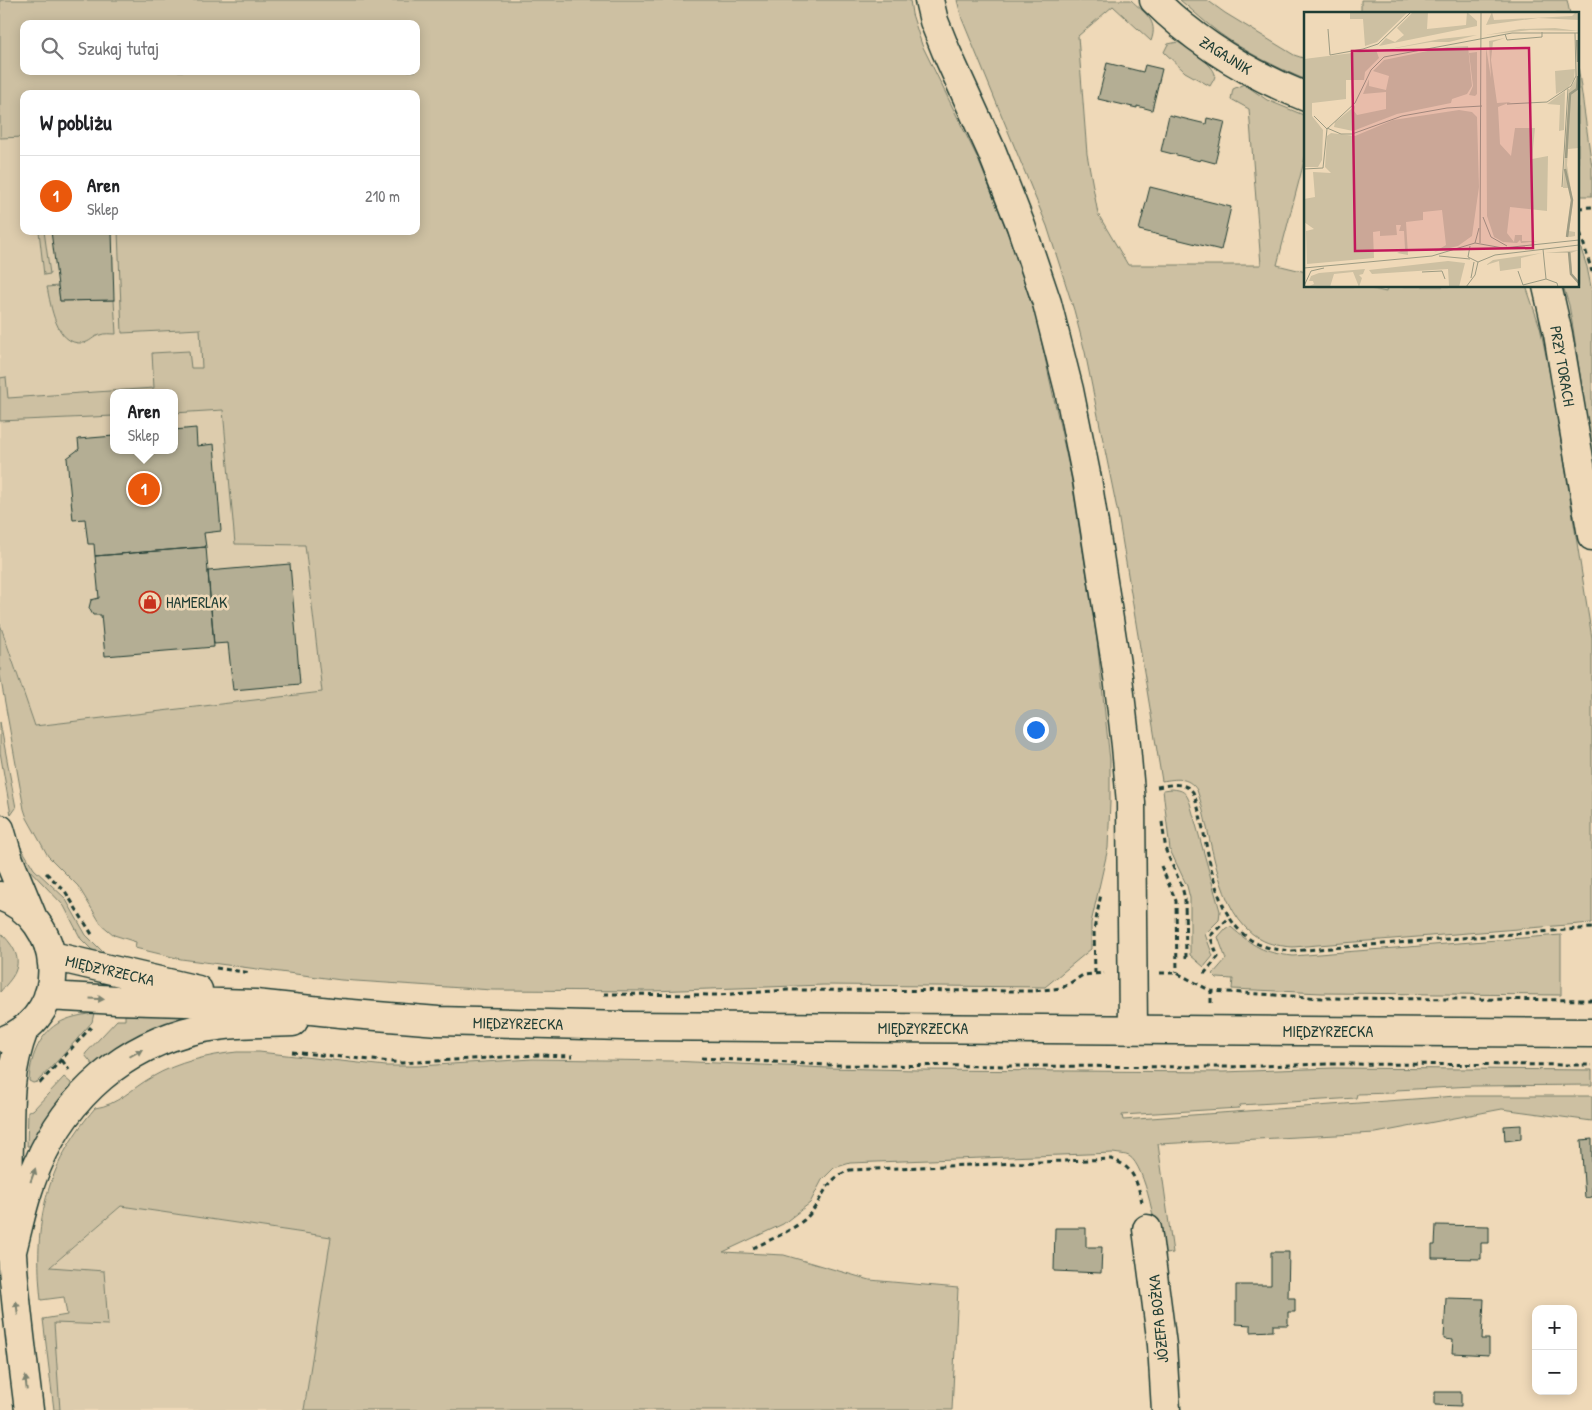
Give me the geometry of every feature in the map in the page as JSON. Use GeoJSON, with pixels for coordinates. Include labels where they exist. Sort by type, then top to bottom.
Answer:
{"type":"FeatureCollection","features":[{"type":"Feature","properties":{"kind":"main road"},"geometry":{"type":"LineString","coordinates":[[929,0],[934,20],[946,51],[992,152],[1021,226],[1047,303],[1069,390],[1088,489],[1118,676],[1126,746],[1131,803],[1133,1029]]}},
{"type":"Feature","properties":{"kind":"main road","name":"ZAGAJNIK"},"geometry":{"type":"LineString","coordinates":[[1154,0],[1174,19],[1213,49],[1259,76],[1304,96]]}},
{"type":"Feature","properties":{"kind":"main road","name":"PRZY TORACH"},"geometry":{"type":"LineString","coordinates":[[1547,288],[1558,334],[1592,536]]}},
{"type":"Feature","properties":{"kind":"main road"},"geometry":{"type":"LineString","coordinates":[[0,829],[9,860],[32,916],[45,934],[52,956],[53,976],[48,996],[39,1015],[12,1036],[15,1056],[10,1087],[8,1177],[11,1255],[28,1410]]}},
{"type":"Feature","properties":{"kind":"main road"},"geometry":{"type":"LineString","coordinates":[[0,896],[12,900],[32,916]]}},
{"type":"Feature","properties":{"kind":"main road","name":"MIĘDZYRZECKA"},"geometry":{"type":"LineString","coordinates":[[52,956],[256,1004]]}},
{"type":"Feature","properties":{"kind":"main road","name":"MIĘDZYRZECKA"},"geometry":{"type":"LineString","coordinates":[[48,996],[104,1000],[256,1004],[438,1021],[623,1026],[1592,1033]]}},
{"type":"Feature","properties":{"kind":"main road"},"geometry":{"type":"LineString","coordinates":[[11,1255],[25,1197],[49,1140],[62,1120],[87,1089],[137,1052],[174,1036],[217,1026],[260,1023],[438,1021]]}},
{"type":"Feature","properties":{"kind":"main road","name":"JÓZEFA BOŻKA"},"geometry":{"type":"LineString","coordinates":[[1147,1229],[1162,1345],[1166,1410]]}},
{"type":"Feature","properties":{"kind":"path"},"geometry":{"type":"LineString","coordinates":[[1580,232],[1592,272]]}},
{"type":"Feature","properties":{"kind":"path"},"geometry":{"type":"LineString","coordinates":[[1158,796],[1157,787],[1184,785],[1193,792],[1219,896],[1229,918],[1257,944],[1292,951],[1592,928]]}},
{"type":"Feature","properties":{"kind":"path"},"geometry":{"type":"LineString","coordinates":[[1161,814],[1166,850],[1182,887],[1185,899],[1186,958]]}},
{"type":"Feature","properties":{"kind":"path"},"geometry":{"type":"LineString","coordinates":[[43,870],[65,891],[92,936],[97,940]]}},
{"type":"Feature","properties":{"kind":"path"},"geometry":{"type":"LineString","coordinates":[[1204,974],[1218,957],[1210,936],[1229,918]]}},
{"type":"Feature","properties":{"kind":"path"},"geometry":{"type":"LineString","coordinates":[[210,967],[256,974]]}},
{"type":"Feature","properties":{"kind":"path"},"geometry":{"type":"LineString","coordinates":[[600,994],[719,995],[788,990],[1034,991],[1062,988],[1082,975],[1095,973]]}},
{"type":"Feature","properties":{"kind":"path"},"geometry":{"type":"LineString","coordinates":[[1211,992],[1322,998],[1592,1000]]}},
{"type":"Feature","properties":{"kind":"path"},"geometry":{"type":"LineString","coordinates":[[10,1087],[32,1089],[38,1086],[101,1016],[104,1000]]}},
{"type":"Feature","properties":{"kind":"path"},"geometry":{"type":"LineString","coordinates":[[287,1052],[402,1063],[529,1056],[576,1056]]}},
{"type":"Feature","properties":{"kind":"path"},"geometry":{"type":"LineString","coordinates":[[700,1058],[828,1065],[1225,1067],[1329,1064],[1592,1065]]}},
{"type":"Feature","properties":{"kind":"path"},"geometry":{"type":"LineString","coordinates":[[753,1248],[790,1230],[805,1219],[831,1182],[839,1174],[850,1170],[1111,1159],[1122,1162],[1131,1170],[1139,1189],[1147,1229]]}},
{"type":"Feature","properties":{"kind":"shaded area"},"geometry":{"type":"Polygon","coordinates":[[[0,0],[910,0],[912,14],[922,45],[978,159],[1009,236],[1036,317],[1071,476],[1097,640],[1110,760],[1108,848],[1091,923],[1091,949],[1045,987],[824,985],[652,991],[492,990],[341,980],[181,959],[135,948],[136,942],[114,935],[101,924],[78,886],[48,856],[27,818],[0,675],[0,624],[35,726],[322,692],[305,545],[235,544],[223,410],[178,413],[178,389],[139,389],[154,388],[152,353],[189,351],[191,368],[202,368],[200,329],[122,333],[118,235],[420,235],[420,90],[20,90],[20,137],[0,138],[0,0]]]}},
{"type":"Feature","properties":{"kind":"shaded area"},"geometry":{"type":"Polygon","coordinates":[[[957,0],[1131,0],[1152,22],[1153,34],[1151,41],[1113,6],[1078,36],[1087,154],[1098,214],[1128,265],[1261,265],[1249,109],[1231,99],[1233,89],[1244,84],[1267,100],[1304,115],[1304,162],[1277,265],[1304,272],[1304,288],[1369,288],[1386,292],[1387,288],[1527,288],[1540,327],[1552,384],[1592,638],[1592,923],[1293,947],[1280,946],[1260,939],[1245,927],[1233,911],[1218,872],[1197,790],[1186,780],[1162,781],[1118,514],[1085,352],[1074,310],[1047,226],[962,19],[957,0]]]}},
{"type":"Feature","properties":{"kind":"shaded area"},"geometry":{"type":"Polygon","coordinates":[[[1180,0],[1207,0],[1294,55],[1304,58],[1304,79],[1239,47],[1219,33],[1180,0]]]}},
{"type":"Feature","properties":{"kind":"shaded area"},"geometry":{"type":"Polygon","coordinates":[[[1361,0],[1567,0],[1570,12],[1361,12],[1361,0]]]}},
{"type":"Feature","properties":{"kind":"shaded area"},"geometry":{"type":"Polygon","coordinates":[[[1178,42],[1210,66],[1215,76],[1210,86],[1185,72],[1164,52],[1168,44],[1178,42]]]}},
{"type":"Feature","properties":{"kind":"shaded area"},"geometry":{"type":"Polygon","coordinates":[[[1580,80],[1592,167],[1592,196],[1580,196],[1580,80]]]}},
{"type":"Feature","properties":{"kind":"shaded area"},"geometry":{"type":"Polygon","coordinates":[[[20,137],[20,235],[203,235],[212,411],[223,410],[236,544],[305,545],[322,692],[35,726],[1,624],[0,138],[20,137]]]}},
{"type":"Feature","properties":{"kind":"shaded area"},"geometry":{"type":"Polygon","coordinates":[[[39,235],[45,235],[50,274],[44,275],[39,235]]]}},
{"type":"Feature","properties":{"kind":"shaded area"},"geometry":{"type":"Polygon","coordinates":[[[1580,246],[1592,292],[1592,456],[1573,328],[1564,288],[1580,288],[1580,246]]]}},
{"type":"Feature","properties":{"kind":"shaded area"},"geometry":{"type":"Polygon","coordinates":[[[58,286],[60,301],[114,300],[116,334],[102,334],[82,343],[73,342],[66,338],[56,323],[47,287],[58,286]]]}},
{"type":"Feature","properties":{"kind":"shaded area"},"geometry":{"type":"Polygon","coordinates":[[[6,377],[8,398],[110,391],[110,416],[0,421],[0,378],[6,377]]]}},
{"type":"Feature","properties":{"kind":"shaded area"},"geometry":{"type":"Polygon","coordinates":[[[0,722],[16,808],[11,815],[0,752],[0,722]]]}},
{"type":"Feature","properties":{"kind":"shaded area"},"geometry":{"type":"Polygon","coordinates":[[[1172,789],[1184,792],[1190,803],[1220,911],[1219,920],[1205,934],[1213,956],[1204,967],[1190,955],[1190,898],[1187,886],[1170,850],[1163,790],[1172,789]]]}},
{"type":"Feature","properties":{"kind":"shaded area"},"geometry":{"type":"Polygon","coordinates":[[[19,844],[34,869],[65,898],[86,935],[103,952],[102,955],[92,950],[81,939],[64,906],[25,865],[17,846],[19,844]]]}},
{"type":"Feature","properties":{"kind":"shaded area"},"geometry":{"type":"Polygon","coordinates":[[[1231,927],[1266,951],[1293,956],[1561,935],[1561,995],[1322,993],[1232,989],[1233,979],[1217,978],[1213,974],[1226,959],[1218,937],[1226,928],[1231,927]]]}},
{"type":"Feature","properties":{"kind":"shaded area"},"geometry":{"type":"Polygon","coordinates":[[[0,932],[14,950],[17,966],[14,975],[0,992],[0,932]]]}},
{"type":"Feature","properties":{"kind":"shaded area"},"geometry":{"type":"Polygon","coordinates":[[[94,1013],[92,1022],[63,1055],[37,1082],[29,1081],[36,1049],[50,1029],[66,1020],[94,1013]]]}},
{"type":"Feature","properties":{"kind":"shaded area"},"geometry":{"type":"Polygon","coordinates":[[[125,1015],[185,1015],[185,1019],[149,1032],[94,1066],[85,1055],[86,1053],[117,1020],[125,1020],[125,1015]]]}},
{"type":"Feature","properties":{"kind":"shaded area"},"geometry":{"type":"Polygon","coordinates":[[[237,1052],[259,1052],[386,1066],[419,1066],[533,1059],[672,1061],[917,1070],[1223,1072],[1334,1068],[1592,1070],[1592,1085],[1473,1086],[1396,1090],[1394,1093],[1357,1094],[1356,1098],[1122,1115],[1123,1120],[1456,1096],[1592,1096],[1592,1121],[1502,1109],[1376,1133],[1158,1144],[1173,1253],[1160,1255],[1150,1201],[1141,1173],[1135,1162],[1127,1155],[1113,1153],[850,1163],[834,1168],[822,1180],[810,1203],[783,1224],[723,1252],[784,1255],[870,1280],[958,1288],[952,1410],[304,1410],[331,1237],[121,1206],[50,1267],[104,1271],[108,1325],[54,1323],[60,1410],[54,1410],[43,1319],[67,1315],[64,1297],[41,1300],[39,1246],[41,1221],[46,1198],[64,1152],[95,1108],[118,1100],[145,1081],[172,1067],[204,1057],[237,1052]]]}},
{"type":"Feature","properties":{"kind":"shaded area"},"geometry":{"type":"Polygon","coordinates":[[[64,1077],[71,1083],[71,1087],[52,1110],[30,1146],[27,1146],[28,1111],[33,1110],[64,1077]]]}},
{"type":"Feature","properties":{"kind":"shaded area"},"geometry":{"type":"Polygon","coordinates":[[[121,1206],[332,1237],[304,1410],[60,1410],[54,1322],[107,1325],[104,1271],[50,1268],[121,1206]]]}},
{"type":"Feature","properties":{"kind":"building"},"geometry":{"type":"Polygon","coordinates":[[[1107,63],[1143,72],[1145,65],[1162,69],[1152,110],[1098,99],[1107,63]]]}},
{"type":"Feature","properties":{"kind":"building"},"geometry":{"type":"Polygon","coordinates":[[[1169,115],[1206,124],[1207,118],[1225,122],[1215,163],[1161,151],[1169,115]]]}},
{"type":"Feature","properties":{"kind":"building"},"geometry":{"type":"Polygon","coordinates":[[[1150,187],[1231,207],[1221,250],[1139,230],[1150,187]]]}},
{"type":"Feature","properties":{"kind":"building"},"geometry":{"type":"Polygon","coordinates":[[[52,235],[112,235],[114,300],[60,301],[52,235]]]}},
{"type":"Feature","properties":{"kind":"building"},"geometry":{"type":"Polygon","coordinates":[[[196,428],[197,446],[214,444],[221,531],[204,533],[206,547],[95,556],[94,544],[88,544],[85,519],[73,520],[67,458],[79,449],[78,439],[110,436],[110,454],[178,454],[178,430],[196,428]]]}},
{"type":"Feature","properties":{"kind":"building","name":"HAMERLAK"},"geometry":{"type":"Polygon","coordinates":[[[206,547],[214,647],[105,656],[101,615],[93,615],[89,608],[91,600],[99,598],[95,556],[206,547]]]}},
{"type":"Feature","properties":{"kind":"building"},"geometry":{"type":"Polygon","coordinates":[[[290,564],[300,684],[233,690],[228,643],[214,644],[208,571],[290,564]]]}},
{"type":"Feature","properties":{"kind":"building"},"geometry":{"type":"Polygon","coordinates":[[[1521,1125],[1521,1139],[1505,1141],[1504,1126],[1521,1125]]]}},
{"type":"Feature","properties":{"kind":"building"},"geometry":{"type":"Polygon","coordinates":[[[1592,1139],[1592,1197],[1585,1198],[1581,1140],[1592,1139]]]}},
{"type":"Feature","properties":{"kind":"building"},"geometry":{"type":"Polygon","coordinates":[[[1436,1225],[1489,1226],[1489,1243],[1481,1243],[1481,1259],[1432,1258],[1432,1245],[1435,1245],[1436,1225]]]}},
{"type":"Feature","properties":{"kind":"building"},"geometry":{"type":"Polygon","coordinates":[[[1055,1228],[1086,1228],[1086,1247],[1102,1247],[1101,1273],[1054,1271],[1055,1228]]]}},
{"type":"Feature","properties":{"kind":"building"},"geometry":{"type":"Polygon","coordinates":[[[1271,1252],[1289,1252],[1288,1298],[1295,1298],[1295,1312],[1288,1312],[1288,1325],[1273,1325],[1273,1331],[1251,1332],[1251,1325],[1236,1324],[1236,1285],[1271,1285],[1271,1252]]]}},
{"type":"Feature","properties":{"kind":"building"},"geometry":{"type":"Polygon","coordinates":[[[1446,1298],[1484,1299],[1482,1339],[1489,1339],[1489,1355],[1452,1353],[1453,1340],[1444,1339],[1446,1298]]]}},
{"type":"Feature","properties":{"kind":"building"},"geometry":{"type":"Polygon","coordinates":[[[1435,1392],[1461,1392],[1461,1406],[1435,1405],[1435,1392]]]}},
{"type":"Feature","properties":{"kind":"place","name":"Aren"},"geometry":{"type":"Point","coordinates":[144,489]}},
{"type":"Feature","properties":{"kind":"place","name":"HAMERLAK"},"geometry":{"type":"Point","coordinates":[150,602]}}]}
